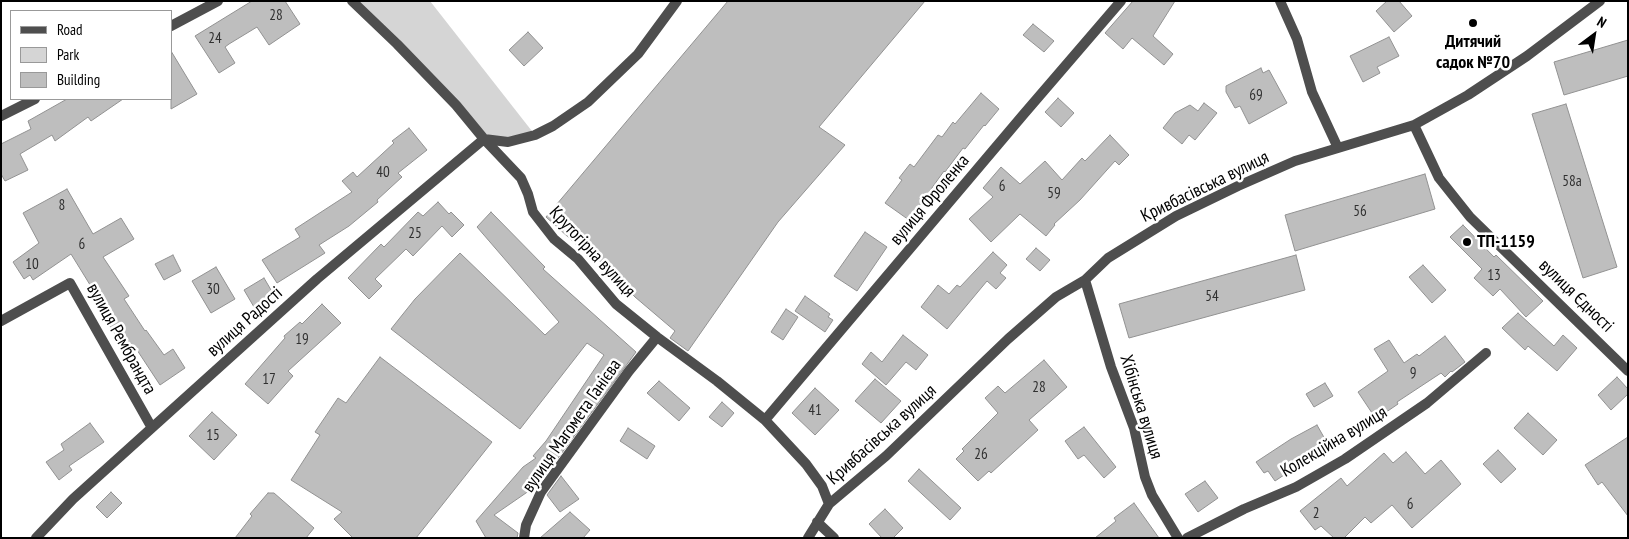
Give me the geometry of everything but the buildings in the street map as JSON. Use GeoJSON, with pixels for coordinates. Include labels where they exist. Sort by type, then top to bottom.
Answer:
{"type":"FeatureCollection","features":[{"type":"Feature","properties":{"kind":"street"},"geometry":{"type":"LineString","coordinates":[[172,25],[218,1]]}},
{"type":"Feature","properties":{"kind":"street","name":"Крутогірна вулиця"},"geometry":{"type":"LineString","coordinates":[[352,1],[398,44],[521,178],[533,212],[554,239],[578,259],[616,304],[656,338],[717,381],[765,420],[806,464],[822,486],[829,504]]}},
{"type":"Feature","properties":{"kind":"street"},"geometry":{"type":"LineString","coordinates":[[484,139],[508,142],[534,135],[552,126],[588,102],[638,54],[677,1]]}},
{"type":"Feature","properties":{"kind":"street","name":"вулиця Фроленка"},"geometry":{"type":"LineString","coordinates":[[765,420],[1016,122],[1121,1]]}},
{"type":"Feature","properties":{"kind":"street"},"geometry":{"type":"LineString","coordinates":[[1280,1],[1297,38],[1312,92],[1338,148]]}},
{"type":"Feature","properties":{"kind":"street","name":"Кривбасівська вулиця"},"geometry":{"type":"LineString","coordinates":[[808,538],[829,504],[886,456],[1056,297],[1085,280],[1108,258],[1176,216],[1295,161],[1414,125],[1468,95],[1527,56],[1600,1]]}},
{"type":"Feature","properties":{"kind":"street"},"geometry":{"type":"LineString","coordinates":[[1,116],[33,100]]}},
{"type":"Feature","properties":{"kind":"street","name":"вулиця Єдності"},"geometry":{"type":"LineString","coordinates":[[1414,125],[1439,178],[1470,216],[1628,371]]}},
{"type":"Feature","properties":{"kind":"street","name":"вулиця Радості"},"geometry":{"type":"LineString","coordinates":[[36,538],[73,499],[317,279],[484,139]]}},
{"type":"Feature","properties":{"kind":"street","name":"Хібінська вулиця"},"geometry":{"type":"LineString","coordinates":[[1085,280],[1111,367],[1134,428],[1145,477],[1152,495],[1178,538]]}},
{"type":"Feature","properties":{"kind":"street","name":"вулиця Рембрандта"},"geometry":{"type":"LineString","coordinates":[[1,321],[70,283],[152,428]]}},
{"type":"Feature","properties":{"kind":"street","name":"вулиця Магомета Ганієва"},"geometry":{"type":"LineString","coordinates":[[524,538],[526,525],[541,492],[629,371],[656,338]]}},
{"type":"Feature","properties":{"kind":"street","name":"Колекційна вулиця"},"geometry":{"type":"LineString","coordinates":[[1187,538],[1244,509],[1296,487],[1345,458],[1427,403],[1486,353]]}},
{"type":"Feature","properties":{"kind":"street"},"geometry":{"type":"LineString","coordinates":[[817,522],[834,538]]}},
{"type":"Feature","properties":{"kind":"green space"},"geometry":{"type":"Polygon","coordinates":[[[352,1],[430,1],[535,135],[484,139],[352,1]]]}},
{"type":"Feature","properties":{"kind":"place","name":"Дитячий садок №70"},"geometry":{"type":"Point","coordinates":[1473,23]}},
{"type":"Feature","properties":{"kind":"place","name":"ТП-1159"},"geometry":{"type":"Point","coordinates":[1467,242]}}]}
